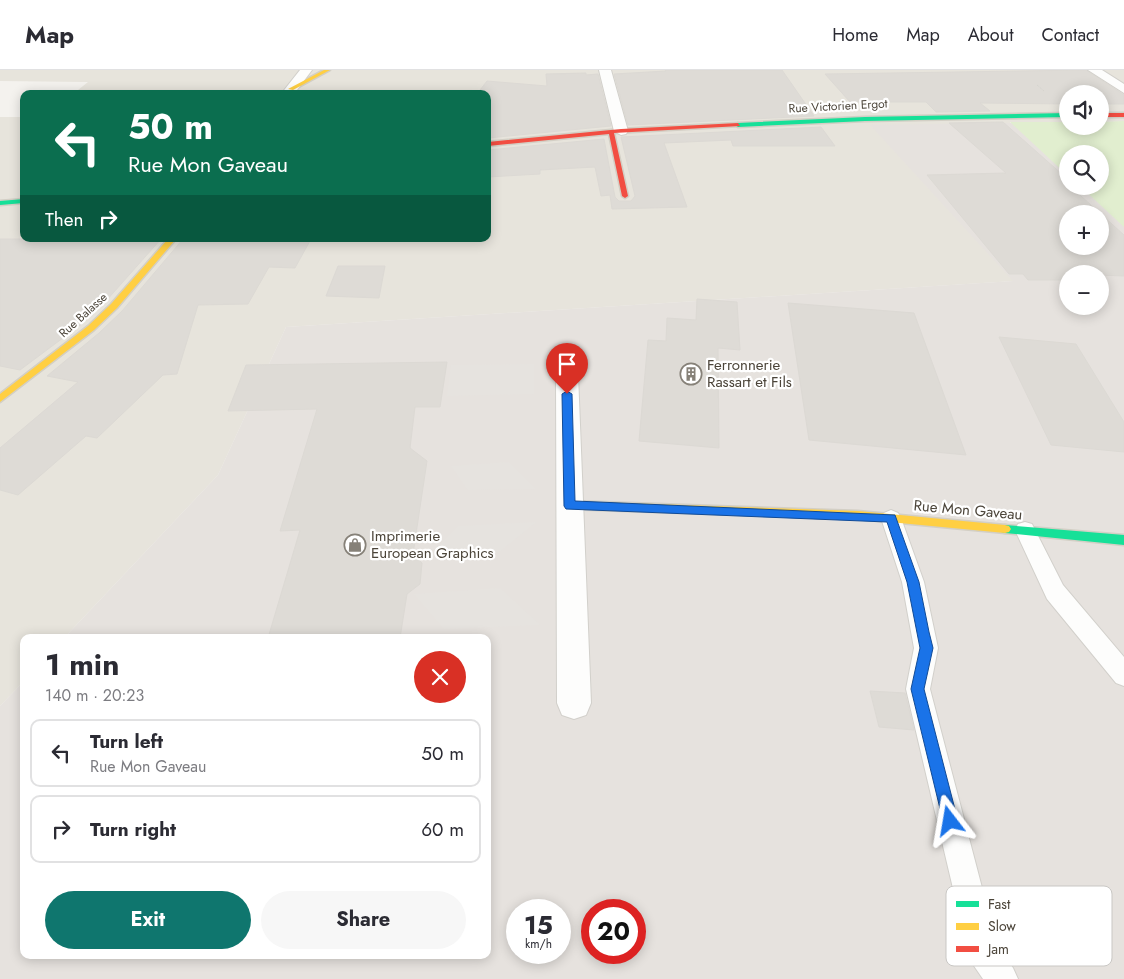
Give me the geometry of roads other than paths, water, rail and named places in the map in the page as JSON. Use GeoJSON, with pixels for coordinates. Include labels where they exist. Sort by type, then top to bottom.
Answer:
{"type":"FeatureCollection","features":[{"type":"Feature","properties":{"kind":"street"},"geometry":{"type":"LineString","coordinates":[[290,90],[306,70]]}},
{"type":"Feature","properties":{"kind":"street"},"geometry":{"type":"LineString","coordinates":[[291,90],[328,70]]}},
{"type":"Feature","properties":{"kind":"street"},"geometry":{"type":"LineString","coordinates":[[605,70],[626,196]]}},
{"type":"Feature","properties":{"kind":"street"},"geometry":{"type":"LineString","coordinates":[[1094,70],[1124,89]]}},
{"type":"Feature","properties":{"kind":"street"},"geometry":{"type":"LineString","coordinates":[[1109,115],[1124,114]]}},
{"type":"Feature","properties":{"kind":"street","name":"Rue Victorien Ergot"},"geometry":{"type":"LineString","coordinates":[[491,144],[616,131],[887,118],[1059,116]]}},
{"type":"Feature","properties":{"kind":"street"},"geometry":{"type":"LineString","coordinates":[[0,204],[20,202]]}},
{"type":"Feature","properties":{"kind":"street","name":"Rue Balasse"},"geometry":{"type":"LineString","coordinates":[[0,398],[91,328],[114,306],[169,242]]}},
{"type":"Feature","properties":{"kind":"street"},"geometry":{"type":"LineString","coordinates":[[567,374],[574,703]]}},
{"type":"Feature","properties":{"kind":"street","name":"Rue Mon Gaveau"},"geometry":{"type":"LineString","coordinates":[[570,506],[891,518],[1124,540]]}},
{"type":"Feature","properties":{"kind":"lane"},"geometry":{"type":"LineString","coordinates":[[891,518],[913,582],[926,648],[918,689],[967,886]]}},
{"type":"Feature","properties":{"kind":"lane"},"geometry":{"type":"LineString","coordinates":[[1025,530],[1055,592],[1124,675]]}},
{"type":"Feature","properties":{"kind":"lane"},"geometry":{"type":"LineString","coordinates":[[993,966],[1002,979]]}},
{"type":"Feature","properties":{"kind":"place","name":"Ferronnerie Rassart et Fils"},"geometry":{"type":"Point","coordinates":[691,374]}},
{"type":"Feature","properties":{"kind":"place","name":"Imprimerie European Graphics"},"geometry":{"type":"Point","coordinates":[355,545]}}]}
